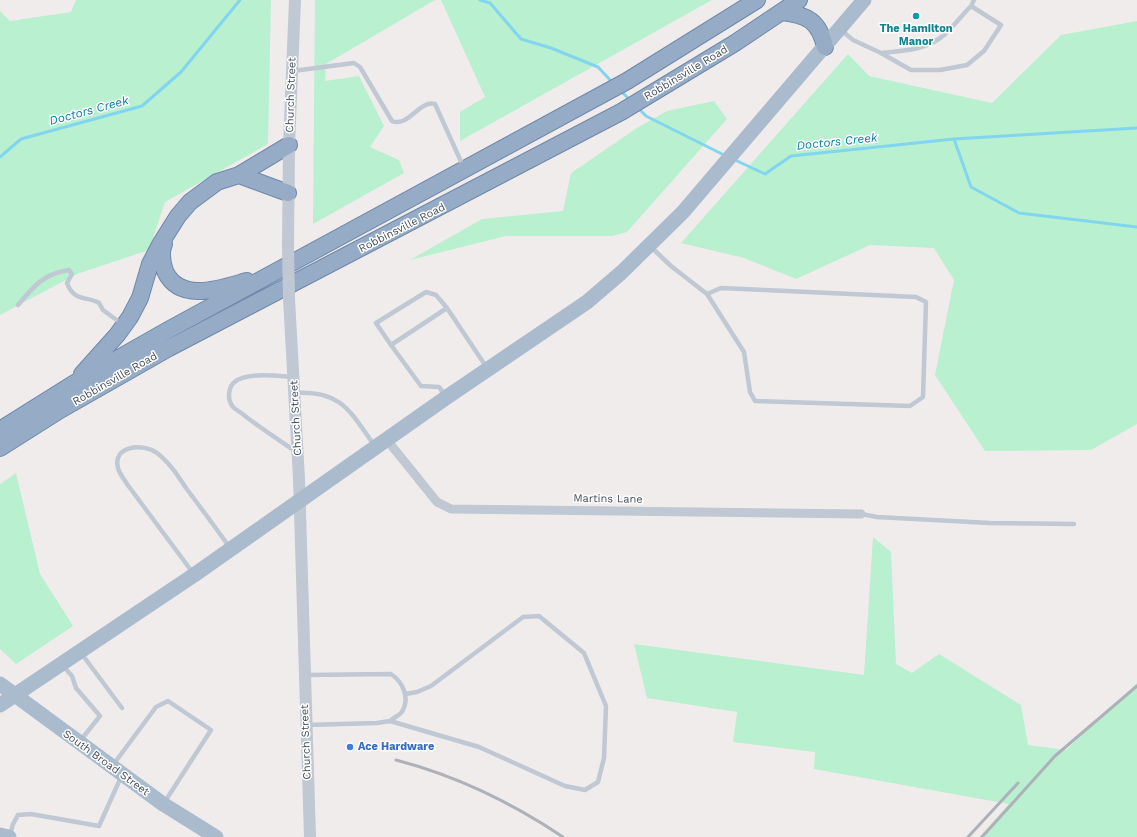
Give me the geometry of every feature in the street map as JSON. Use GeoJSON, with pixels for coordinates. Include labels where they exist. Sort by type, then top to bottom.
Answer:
{"type":"FeatureCollection","features":[{"type":"Feature","properties":{"kind":"highway","name":"Robbinsville Road"},"geometry":{"type":"LineString","coordinates":[[0,430],[73,384],[170,329],[275,274],[628,81],[757,0]]}},
{"type":"Feature","properties":{"kind":"highway","name":"Robbinsville Road"},"geometry":{"type":"LineString","coordinates":[[0,448],[60,410],[169,348],[621,112],[729,47],[799,0]]}},
{"type":"Feature","properties":{"kind":"highway"},"geometry":{"type":"LineString","coordinates":[[782,12],[800,14],[813,22],[822,32],[825,47]]}},
{"type":"Feature","properties":{"kind":"highway"},"geometry":{"type":"LineString","coordinates":[[73,384],[124,325],[140,298],[150,264],[170,229],[190,202],[217,182],[239,175],[289,144]]}},
{"type":"Feature","properties":{"kind":"highway"},"geometry":{"type":"LineString","coordinates":[[239,175],[288,193]]}},
{"type":"Feature","properties":{"kind":"highway"},"geometry":{"type":"LineString","coordinates":[[170,229],[163,246],[163,265],[172,280],[181,286],[202,292],[275,274]]}},
{"type":"Feature","properties":{"kind":"main road"},"geometry":{"type":"LineString","coordinates":[[0,705],[194,575],[447,397],[588,302],[649,246],[683,212],[738,150],[864,0]]}},
{"type":"Feature","properties":{"kind":"main road","name":"South Broad Street"},"geometry":{"type":"LineString","coordinates":[[0,684],[163,804],[211,835]]}},
{"type":"Feature","properties":{"kind":"main road"},"geometry":{"type":"LineString","coordinates":[[0,835],[10,837]]}},
{"type":"Feature","properties":{"kind":"street","name":"Church Street"},"geometry":{"type":"LineString","coordinates":[[295,0],[289,144],[288,246],[289,300],[295,393],[310,837]]}},
{"type":"Feature","properties":{"kind":"street","name":"Martins Lane"},"geometry":{"type":"LineString","coordinates":[[382,444],[437,502],[451,509],[861,514]]}},
{"type":"Feature","properties":{"kind":"lane"},"geometry":{"type":"LineString","coordinates":[[881,53],[906,51],[927,44],[943,36],[971,6],[974,0]]}},
{"type":"Feature","properties":{"kind":"lane"},"geometry":{"type":"LineString","coordinates":[[840,29],[853,40],[881,53],[911,70],[940,70],[967,65],[984,51],[1001,25],[971,6]]}},
{"type":"Feature","properties":{"kind":"lane"},"geometry":{"type":"LineString","coordinates":[[292,71],[354,63],[360,67],[392,121],[395,122],[402,121],[428,104],[435,104],[465,169]]}},
{"type":"Feature","properties":{"kind":"lane"},"geometry":{"type":"LineString","coordinates":[[649,246],[671,266],[707,294],[744,352],[750,392],[755,401],[910,406],[923,397],[926,302],[916,297],[720,288],[707,294]]}},
{"type":"Feature","properties":{"kind":"lane"},"geometry":{"type":"LineString","coordinates":[[18,305],[40,280],[56,272],[69,270],[72,274],[67,283],[76,295],[82,299],[99,303],[103,310],[124,325]]}},
{"type":"Feature","properties":{"kind":"lane"},"geometry":{"type":"LineString","coordinates":[[447,397],[439,387],[421,386],[376,323],[426,292],[436,295],[447,308],[488,369]]}},
{"type":"Feature","properties":{"kind":"lane"},"geometry":{"type":"LineString","coordinates":[[391,345],[447,308]]}},
{"type":"Feature","properties":{"kind":"lane"},"geometry":{"type":"LineString","coordinates":[[294,378],[274,376],[246,377],[230,386],[229,400],[234,407],[261,429],[297,452]]}},
{"type":"Feature","properties":{"kind":"lane"},"geometry":{"type":"LineString","coordinates":[[295,393],[318,392],[330,396],[349,410],[382,444]]}},
{"type":"Feature","properties":{"kind":"lane"},"geometry":{"type":"LineString","coordinates":[[194,575],[127,484],[118,468],[118,459],[121,452],[140,446],[156,452],[178,476],[231,549]]}},
{"type":"Feature","properties":{"kind":"lane"},"geometry":{"type":"LineString","coordinates":[[861,514],[877,517],[982,522],[1074,524]]}},
{"type":"Feature","properties":{"kind":"lane"},"geometry":{"type":"LineString","coordinates":[[306,724],[378,723],[390,721],[479,747],[565,786],[585,790],[598,782],[604,758],[606,706],[584,654],[539,616],[523,617],[431,686],[417,692],[405,694]]}},
{"type":"Feature","properties":{"kind":"lane"},"geometry":{"type":"LineString","coordinates":[[80,652],[122,708]]}},
{"type":"Feature","properties":{"kind":"lane"},"geometry":{"type":"LineString","coordinates":[[62,664],[72,676],[76,688],[100,716],[79,742]]}},
{"type":"Feature","properties":{"kind":"lane"},"geometry":{"type":"LineString","coordinates":[[304,675],[391,674],[400,681],[405,694],[401,712],[390,721]]}},
{"type":"Feature","properties":{"kind":"lane"},"geometry":{"type":"LineString","coordinates":[[10,837],[13,824],[18,815],[31,814],[99,826],[112,794],[117,771],[156,707],[168,701],[211,730],[163,804]]}},
{"type":"Feature","properties":{"kind":"green space"},"geometry":{"type":"Polygon","coordinates":[[[76,0],[271,0],[268,144],[165,202],[149,250],[77,274],[0,315],[0,11],[10,21],[71,12],[76,0]]]}},
{"type":"Feature","properties":{"kind":"green space"},"geometry":{"type":"Polygon","coordinates":[[[315,0],[435,0],[326,64],[325,81],[359,76],[384,126],[370,147],[399,160],[404,173],[313,224],[315,0]]]}},
{"type":"Feature","properties":{"kind":"green space"},"geometry":{"type":"Polygon","coordinates":[[[441,0],[712,0],[460,141],[460,112],[485,97],[441,0]]]}},
{"type":"Feature","properties":{"kind":"green space"},"geometry":{"type":"Polygon","coordinates":[[[1137,21],[1137,424],[1091,450],[985,451],[935,375],[954,280],[934,248],[870,245],[796,279],[744,258],[681,243],[848,54],[869,76],[992,103],[1061,35],[1137,21]]]}},
{"type":"Feature","properties":{"kind":"green space"},"geometry":{"type":"Polygon","coordinates":[[[714,101],[727,119],[627,232],[612,236],[506,236],[410,260],[482,219],[563,211],[571,173],[637,128],[667,111],[714,101]]]}},
{"type":"Feature","properties":{"kind":"green space"},"geometry":{"type":"Polygon","coordinates":[[[16,473],[40,574],[73,626],[16,664],[0,649],[0,484],[16,473]]]}},
{"type":"Feature","properties":{"kind":"green space"},"geometry":{"type":"Polygon","coordinates":[[[873,537],[891,552],[896,664],[912,673],[939,654],[1021,705],[1028,745],[1066,750],[1137,683],[1137,837],[979,837],[1009,804],[814,769],[815,752],[733,742],[737,712],[647,698],[634,644],[864,675],[873,537]]]}},
{"type":"Feature","properties":{"kind":"waterway","name":"Doctors Creek"},"geometry":{"type":"LineString","coordinates":[[0,157],[21,139],[142,106],[181,72],[240,0]]}},
{"type":"Feature","properties":{"kind":"waterway","name":"Doctors Creek"},"geometry":{"type":"LineString","coordinates":[[480,0],[490,3],[521,39],[551,48],[598,67],[613,83]]}},
{"type":"Feature","properties":{"kind":"waterway","name":"Doctors Creek"},"geometry":{"type":"LineString","coordinates":[[621,91],[631,101]]}},
{"type":"Feature","properties":{"kind":"waterway","name":"Doctors Creek"},"geometry":{"type":"LineString","coordinates":[[638,108],[646,116],[726,156]]}},
{"type":"Feature","properties":{"kind":"waterway","name":"Doctors Creek"},"geometry":{"type":"LineString","coordinates":[[735,160],[765,174],[791,156],[954,139],[1137,128]]}},
{"type":"Feature","properties":{"kind":"waterway"},"geometry":{"type":"LineString","coordinates":[[954,139],[971,187],[1019,213],[1137,227]]}},
{"type":"Feature","properties":{"kind":"railway"},"geometry":{"type":"LineString","coordinates":[[982,837],[1055,756],[1137,686]]}},
{"type":"Feature","properties":{"kind":"railway"},"geometry":{"type":"LineString","coordinates":[[396,760],[419,766],[483,791],[524,812],[563,837]]}},
{"type":"Feature","properties":{"kind":"railway"},"geometry":{"type":"LineString","coordinates":[[968,837],[1018,783]]}},
{"type":"Feature","properties":{"kind":"place","name":"The Hamilton Manor"},"geometry":{"type":"Point","coordinates":[916,16]}},
{"type":"Feature","properties":{"kind":"place","name":"Ace Hardware"},"geometry":{"type":"Point","coordinates":[350,747]}}]}
